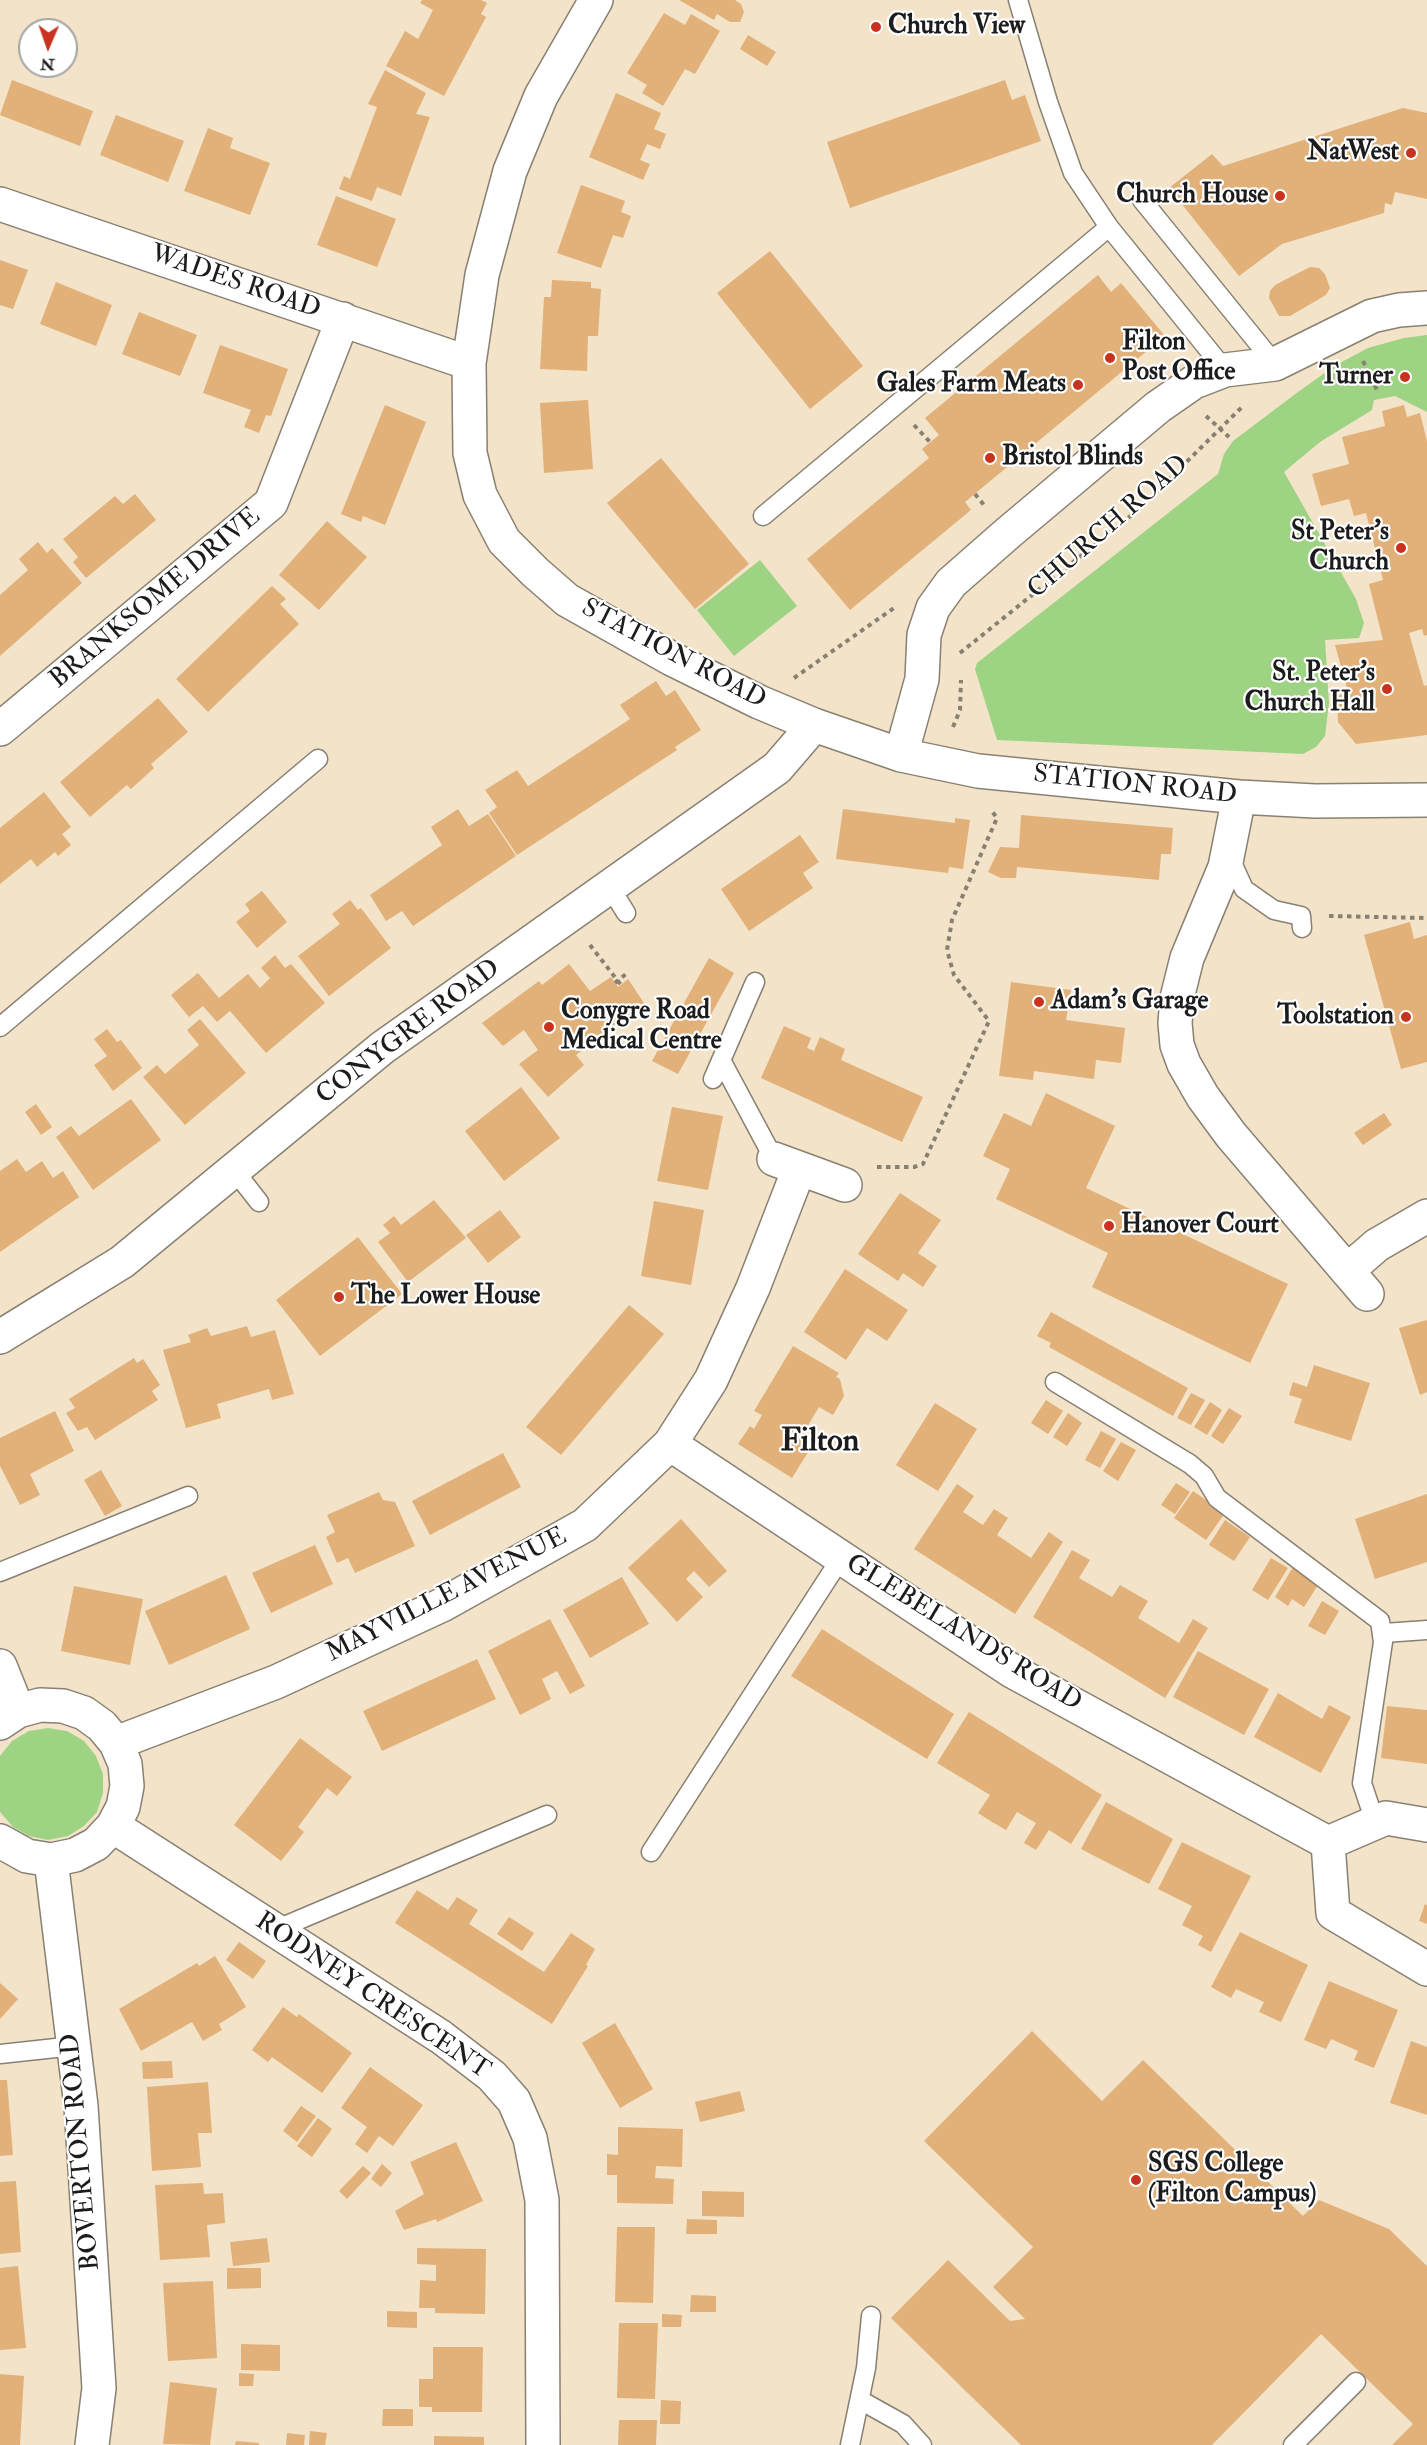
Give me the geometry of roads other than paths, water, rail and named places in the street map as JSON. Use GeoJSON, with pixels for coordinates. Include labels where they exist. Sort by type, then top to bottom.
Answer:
{"type":"FeatureCollection","features":[{"type":"Feature","properties":{"kind":"street","name":"STATION ROAD"},"geometry":{"type":"LineString","coordinates":[[596,0],[541,96],[510,171],[482,275],[469,363],[470,453],[480,495],[504,541],[567,600],[672,658],[759,702],[814,725],[901,755],[978,771],[1239,797],[1315,801],[1427,800]]}},
{"type":"Feature","properties":{"kind":"street","name":"WADES ROAD"},"geometry":{"type":"LineString","coordinates":[[0,204],[469,363]]}},
{"type":"Feature","properties":{"kind":"street"},"geometry":{"type":"LineString","coordinates":[[901,755],[922,679],[927,621],[939,597],[951,583],[1008,533],[1166,402],[1194,382],[1225,370],[1275,364],[1372,316],[1399,310],[1427,308]]}},
{"type":"Feature","properties":{"kind":"street","name":"BRANKSOME DRIVE"},"geometry":{"type":"LineString","coordinates":[[0,729],[271,503],[343,319]]}},
{"type":"Feature","properties":{"kind":"street","name":"CONYGRE ROAD"},"geometry":{"type":"LineString","coordinates":[[0,1337],[122,1262],[382,1048],[568,917],[618,900],[777,768],[814,725]]}},
{"type":"Feature","properties":{"kind":"street"},"geometry":{"type":"LineString","coordinates":[[1239,797],[1228,854],[1213,901],[1187,958],[1177,998],[1175,1023],[1184,1064],[1203,1097],[1231,1135],[1357,1283],[1377,1245],[1427,1216]]}},
{"type":"Feature","properties":{"kind":"street"},"geometry":{"type":"LineString","coordinates":[[786,1164],[845,1185]]}},
{"type":"Feature","properties":{"kind":"street","name":"MAYVILLE AVENUE"},"geometry":{"type":"LineString","coordinates":[[116,1743],[276,1682],[442,1605],[585,1525],[670,1444],[711,1380],[753,1288],[786,1164]]}},
{"type":"Feature","properties":{"kind":"street","name":"GLEBELANDS ROAD"},"geometry":{"type":"LineString","coordinates":[[670,1444],[1012,1671],[1328,1843]]}},
{"type":"Feature","properties":{"kind":"street"},"geometry":{"type":"LineString","coordinates":[[0,1666],[9,1717],[40,1706],[63,1706],[84,1713],[102,1726],[116,1743],[124,1764],[127,1786],[123,1807],[113,1826],[96,1844],[82,1851],[51,1860],[27,1856],[0,1840]]}},
{"type":"Feature","properties":{"kind":"street"},"geometry":{"type":"LineString","coordinates":[[1427,1825],[1386,1818],[1328,1843],[1333,1913],[1427,1969]]}},
{"type":"Feature","properties":{"kind":"street","name":"RODNEY CRESCENT"},"geometry":{"type":"LineString","coordinates":[[113,1826],[476,2062],[505,2090],[519,2111],[531,2138],[542,2200],[543,2445]]}},
{"type":"Feature","properties":{"kind":"street","name":"BOVERTON ROAD"},"geometry":{"type":"LineString","coordinates":[[51,1860],[81,2106],[99,2388],[92,2445]]}},
{"type":"Feature","properties":{"kind":"lane"},"geometry":{"type":"LineString","coordinates":[[1018,0],[1048,102],[1074,173],[1108,227],[1225,370]]}},
{"type":"Feature","properties":{"kind":"lane"},"geometry":{"type":"LineString","coordinates":[[1142,200],[1275,364]]}},
{"type":"Feature","properties":{"kind":"lane"},"geometry":{"type":"LineString","coordinates":[[763,516],[1108,227]]}},
{"type":"Feature","properties":{"kind":"lane"},"geometry":{"type":"LineString","coordinates":[[0,1027],[318,759]]}},
{"type":"Feature","properties":{"kind":"lane"},"geometry":{"type":"LineString","coordinates":[[1228,854],[1244,890],[1274,910],[1302,922]]}},
{"type":"Feature","properties":{"kind":"lane"},"geometry":{"type":"LineString","coordinates":[[713,1079],[755,982]]}},
{"type":"Feature","properties":{"kind":"lane"},"geometry":{"type":"LineString","coordinates":[[721,1060],[786,1164]]}},
{"type":"Feature","properties":{"kind":"lane"},"geometry":{"type":"LineString","coordinates":[[234,1170],[259,1202]]}},
{"type":"Feature","properties":{"kind":"lane"},"geometry":{"type":"LineString","coordinates":[[1055,1382],[1190,1464],[1204,1476],[1217,1498],[1374,1615],[1382,1625],[1384,1633],[1363,1772],[1365,1794],[1375,1822]]}},
{"type":"Feature","properties":{"kind":"lane"},"geometry":{"type":"LineString","coordinates":[[0,1572],[188,1496]]}},
{"type":"Feature","properties":{"kind":"lane"},"geometry":{"type":"LineString","coordinates":[[651,1852],[841,1558]]}},
{"type":"Feature","properties":{"kind":"lane"},"geometry":{"type":"LineString","coordinates":[[1384,1633],[1427,1630]]}},
{"type":"Feature","properties":{"kind":"lane"},"geometry":{"type":"LineString","coordinates":[[275,1930],[547,1815]]}},
{"type":"Feature","properties":{"kind":"lane"},"geometry":{"type":"LineString","coordinates":[[0,2054],[74,2046]]}},
{"type":"Feature","properties":{"kind":"lane"},"geometry":{"type":"LineString","coordinates":[[850,2445],[866,2368],[871,2316]]}},
{"type":"Feature","properties":{"kind":"lane"},"geometry":{"type":"LineString","coordinates":[[1293,2445],[1356,2382]]}},
{"type":"Feature","properties":{"kind":"lane"},"geometry":{"type":"LineString","coordinates":[[860,2400],[903,2424],[922,2445]]}},
{"type":"Feature","properties":{"kind":"place","name":"Church View"},"geometry":{"type":"Point","coordinates":[876,27]}},
{"type":"Feature","properties":{"kind":"place","name":"NatWest"},"geometry":{"type":"Point","coordinates":[1411,153]}},
{"type":"Feature","properties":{"kind":"place","name":"Church House"},"geometry":{"type":"Point","coordinates":[1280,196]}},
{"type":"Feature","properties":{"kind":"place","name":"Filton Post Office"},"geometry":{"type":"Point","coordinates":[1110,358]}},
{"type":"Feature","properties":{"kind":"place","name":"Turner"},"geometry":{"type":"Point","coordinates":[1405,377]}},
{"type":"Feature","properties":{"kind":"place","name":"Gales Farm Meats"},"geometry":{"type":"Point","coordinates":[1078,385]}},
{"type":"Feature","properties":{"kind":"place","name":"Bristol Blinds"},"geometry":{"type":"Point","coordinates":[990,458]}},
{"type":"Feature","properties":{"kind":"place","name":"St Peter's Church"},"geometry":{"type":"Point","coordinates":[1401,548]}},
{"type":"Feature","properties":{"kind":"place","name":"St. Peter's Church Hall"},"geometry":{"type":"Point","coordinates":[1387,689]}},
{"type":"Feature","properties":{"kind":"place","name":"Adam's Garage"},"geometry":{"type":"Point","coordinates":[1039,1002]}},
{"type":"Feature","properties":{"kind":"place","name":"Toolstation"},"geometry":{"type":"Point","coordinates":[1406,1017]}},
{"type":"Feature","properties":{"kind":"place","name":"Conygre Road Medical Centre"},"geometry":{"type":"Point","coordinates":[549,1027]}},
{"type":"Feature","properties":{"kind":"place","name":"Hanover Court"},"geometry":{"type":"Point","coordinates":[1109,1226]}},
{"type":"Feature","properties":{"kind":"place","name":"The Lower House"},"geometry":{"type":"Point","coordinates":[339,1297]}},
{"type":"Feature","properties":{"kind":"place","name":"SGS College (Filton Campus)"},"geometry":{"type":"Point","coordinates":[1136,2180]}},
{"type":"Feature","properties":{"kind":"district","name":"Filton"},"geometry":{"type":"Point","coordinates":[820,1443]}}]}
